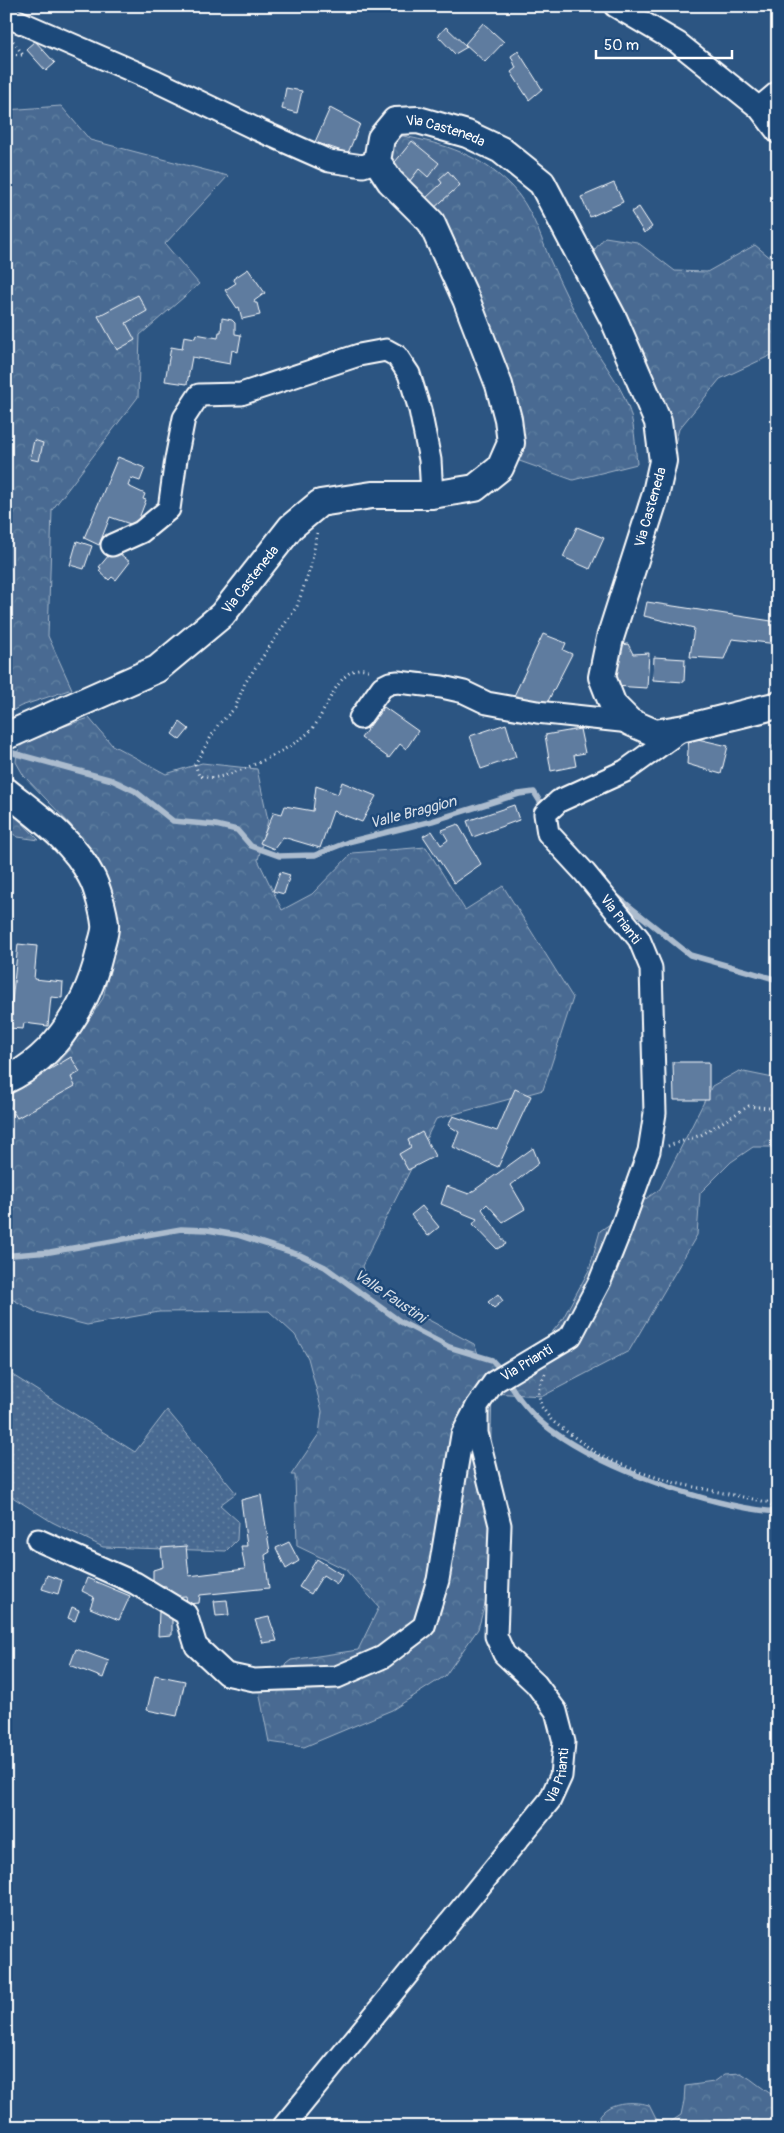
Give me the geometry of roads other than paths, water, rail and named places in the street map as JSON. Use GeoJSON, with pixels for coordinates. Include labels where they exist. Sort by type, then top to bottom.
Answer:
{"type":"FeatureCollection","features":[{"type":"Feature","properties":{"kind":"street"},"geometry":{"type":"LineString","coordinates":[[618,7],[678,43],[759,108],[778,133]]}},
{"type":"Feature","properties":{"kind":"street"},"geometry":{"type":"LineString","coordinates":[[6,16],[156,81],[254,128],[329,161],[363,166],[377,161]]}},
{"type":"Feature","properties":{"kind":"street"},"geometry":{"type":"LineString","coordinates":[[759,108],[778,92]]}},
{"type":"Feature","properties":{"kind":"street","name":"Via Casteneda"},"geometry":{"type":"LineString","coordinates":[[6,736],[157,669],[222,616],[291,527],[320,504],[372,495],[432,495],[475,488],[500,468],[511,443],[508,420],[499,385],[466,299],[431,222],[390,181],[377,161],[381,138],[395,121],[418,120],[467,134],[501,150],[542,183],[614,320],[658,422],[663,462],[655,497],[610,638],[602,677],[613,705],[630,722],[655,733],[685,728],[778,705]]}},
{"type":"Feature","properties":{"kind":"street"},"geometry":{"type":"LineString","coordinates":[[112,545],[141,532],[169,509],[184,418],[199,395],[241,394],[359,356],[386,350],[397,356],[409,374],[420,410],[430,460],[432,495]]}},
{"type":"Feature","properties":{"kind":"street"},"geometry":{"type":"LineString","coordinates":[[360,718],[382,687],[398,682],[442,687],[464,692],[487,703],[537,712],[630,722]]}},
{"type":"Feature","properties":{"kind":"street","name":"Via Prianti"},"geometry":{"type":"LineString","coordinates":[[283,2127],[550,1800],[561,1776],[564,1742],[556,1711],[536,1684],[504,1654],[496,1636],[500,1525],[477,1433],[477,1406],[494,1382],[571,1336],[600,1281],[649,1152],[655,1113],[651,968],[639,940],[585,873],[548,833],[545,814],[559,801],[626,771],[685,728]]}},
{"type":"Feature","properties":{"kind":"street"},"geometry":{"type":"LineString","coordinates":[[6,791],[58,833],[82,860],[93,878],[105,924],[97,969],[69,1027],[44,1054],[17,1075],[6,1080]]}},
{"type":"Feature","properties":{"kind":"street"},"geometry":{"type":"LineString","coordinates":[[38,1540],[135,1583],[186,1614],[196,1646],[226,1674],[254,1680],[337,1677],[383,1657],[424,1626],[438,1580],[462,1435],[477,1406]]}},
{"type":"Feature","properties":{"kind":"waterway","name":"Valle Braggion"},"geometry":{"type":"LineString","coordinates":[[6,751],[112,780],[135,791],[173,821],[216,825],[237,830],[251,846],[279,856],[315,855],[348,842],[432,821],[519,794],[534,792],[544,808]]}},
{"type":"Feature","properties":{"kind":"waterway","name":"Valle Braggion"},"geometry":{"type":"LineString","coordinates":[[614,894],[690,955],[778,980]]}},
{"type":"Feature","properties":{"kind":"waterway","name":"Valle Faustini"},"geometry":{"type":"LineString","coordinates":[[6,1254],[50,1252],[181,1229],[207,1230],[237,1235],[300,1255],[325,1267],[401,1322],[449,1347],[492,1360],[502,1371]]}},
{"type":"Feature","properties":{"kind":"waterway","name":"Valle Faustini"},"geometry":{"type":"LineString","coordinates":[[507,1379],[526,1407],[544,1425],[574,1445],[600,1459],[660,1484],[691,1494],[722,1503],[778,1512]]}}]}
